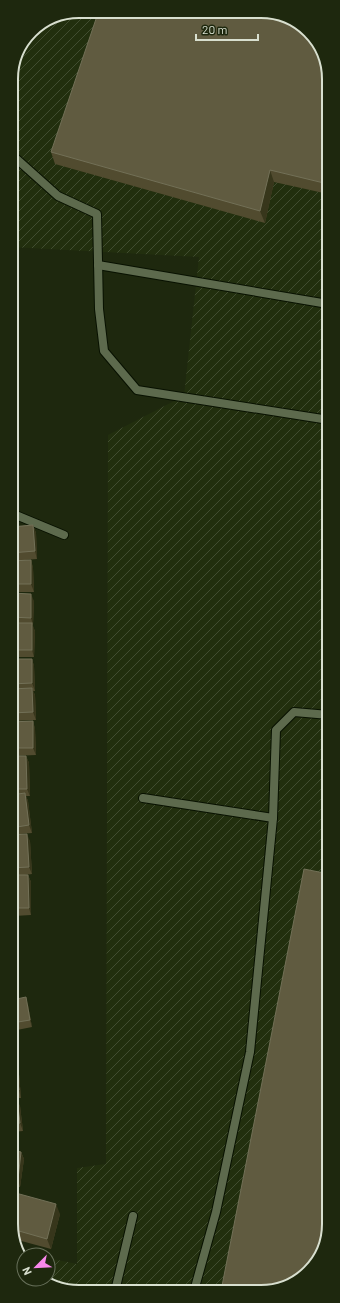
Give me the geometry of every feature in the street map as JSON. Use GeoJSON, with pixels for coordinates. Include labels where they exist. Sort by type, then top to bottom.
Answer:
{"type":"FeatureCollection","features":[{"type":"Feature","properties":{"kind":"lane"},"geometry":{"type":"LineString","coordinates":[[18,160],[58,196],[97,214],[99,309],[104,351],[137,390],[322,419]]}},
{"type":"Feature","properties":{"kind":"lane"},"geometry":{"type":"LineString","coordinates":[[98,265],[322,303]]}},
{"type":"Feature","properties":{"kind":"lane"},"geometry":{"type":"LineString","coordinates":[[18,516],[64,535]]}},
{"type":"Feature","properties":{"kind":"lane"},"geometry":{"type":"LineString","coordinates":[[196,1285],[216,1212],[250,1052],[273,818],[276,730],[294,712],[322,714]]}},
{"type":"Feature","properties":{"kind":"lane"},"geometry":{"type":"LineString","coordinates":[[143,798],[273,818]]}},
{"type":"Feature","properties":{"kind":"lane"},"geometry":{"type":"LineString","coordinates":[[116,1285],[133,1216]]}},
{"type":"Feature","properties":{"kind":"shaded area"},"geometry":{"type":"Polygon","coordinates":[[[67,19],[273,19],[289,25],[319,60],[322,79],[322,1228],[320,1240],[312,1258],[298,1272],[281,1282],[261,1285],[67,1284],[56,1281],[56,1260],[77,1264],[77,1168],[106,1164],[108,435],[184,396],[199,257],[18,247],[18,75],[20,63],[24,52],[39,33],[48,26],[67,19]]]}},
{"type":"Feature","properties":{"kind":"building"},"geometry":{"type":"Polygon","coordinates":[[[96,18],[273,19],[292,26],[304,36],[312,45],[319,59],[322,79],[322,183],[270,170],[260,211],[51,152],[96,18]]]}},
{"type":"Feature","properties":{"kind":"building"},"geometry":{"type":"Polygon","coordinates":[[[33,525],[35,551],[18,552],[18,526],[33,525]]]}},
{"type":"Feature","properties":{"kind":"building"},"geometry":{"type":"Polygon","coordinates":[[[31,560],[31,584],[18,584],[18,561],[31,560]]]}},
{"type":"Feature","properties":{"kind":"building"},"geometry":{"type":"Polygon","coordinates":[[[18,593],[31,594],[31,618],[18,617],[18,593]]]}},
{"type":"Feature","properties":{"kind":"building"},"geometry":{"type":"Polygon","coordinates":[[[18,623],[32,623],[32,650],[18,650],[18,623]]]}},
{"type":"Feature","properties":{"kind":"building"},"geometry":{"type":"Polygon","coordinates":[[[18,659],[32,659],[32,683],[18,684],[18,659]]]}},
{"type":"Feature","properties":{"kind":"building"},"geometry":{"type":"Polygon","coordinates":[[[32,688],[33,712],[18,713],[18,689],[32,688]]]}},
{"type":"Feature","properties":{"kind":"building"},"geometry":{"type":"Polygon","coordinates":[[[33,721],[33,748],[18,748],[18,722],[33,721]]]}},
{"type":"Feature","properties":{"kind":"building"},"geometry":{"type":"Polygon","coordinates":[[[18,756],[26,756],[27,789],[18,789],[18,756]]]}},
{"type":"Feature","properties":{"kind":"building"},"geometry":{"type":"Polygon","coordinates":[[[25,793],[29,825],[18,827],[18,794],[25,793]]]}},
{"type":"Feature","properties":{"kind":"building"},"geometry":{"type":"Polygon","coordinates":[[[27,834],[29,867],[18,868],[18,835],[27,834]]]}},
{"type":"Feature","properties":{"kind":"building"},"geometry":{"type":"Polygon","coordinates":[[[304,869],[322,873],[322,1228],[320,1240],[312,1258],[304,1267],[288,1279],[281,1282],[261,1285],[222,1285],[304,869]]]}},
{"type":"Feature","properties":{"kind":"building"},"geometry":{"type":"Polygon","coordinates":[[[18,875],[28,875],[29,908],[18,908],[18,875]]]}},
{"type":"Feature","properties":{"kind":"building"},"geometry":{"type":"Polygon","coordinates":[[[26,997],[30,1020],[18,1022],[18,999],[26,997]]]}},
{"type":"Feature","properties":{"kind":"building"},"geometry":{"type":"Polygon","coordinates":[[[18,1107],[20,1123],[18,1123],[18,1107]]]}},
{"type":"Feature","properties":{"kind":"building"},"geometry":{"type":"Polygon","coordinates":[[[18,1151],[21,1152],[18,1179],[18,1151]]]}},
{"type":"Feature","properties":{"kind":"building"},"geometry":{"type":"Polygon","coordinates":[[[18,1194],[56,1204],[47,1239],[19,1231],[18,1194]]]}}]}
